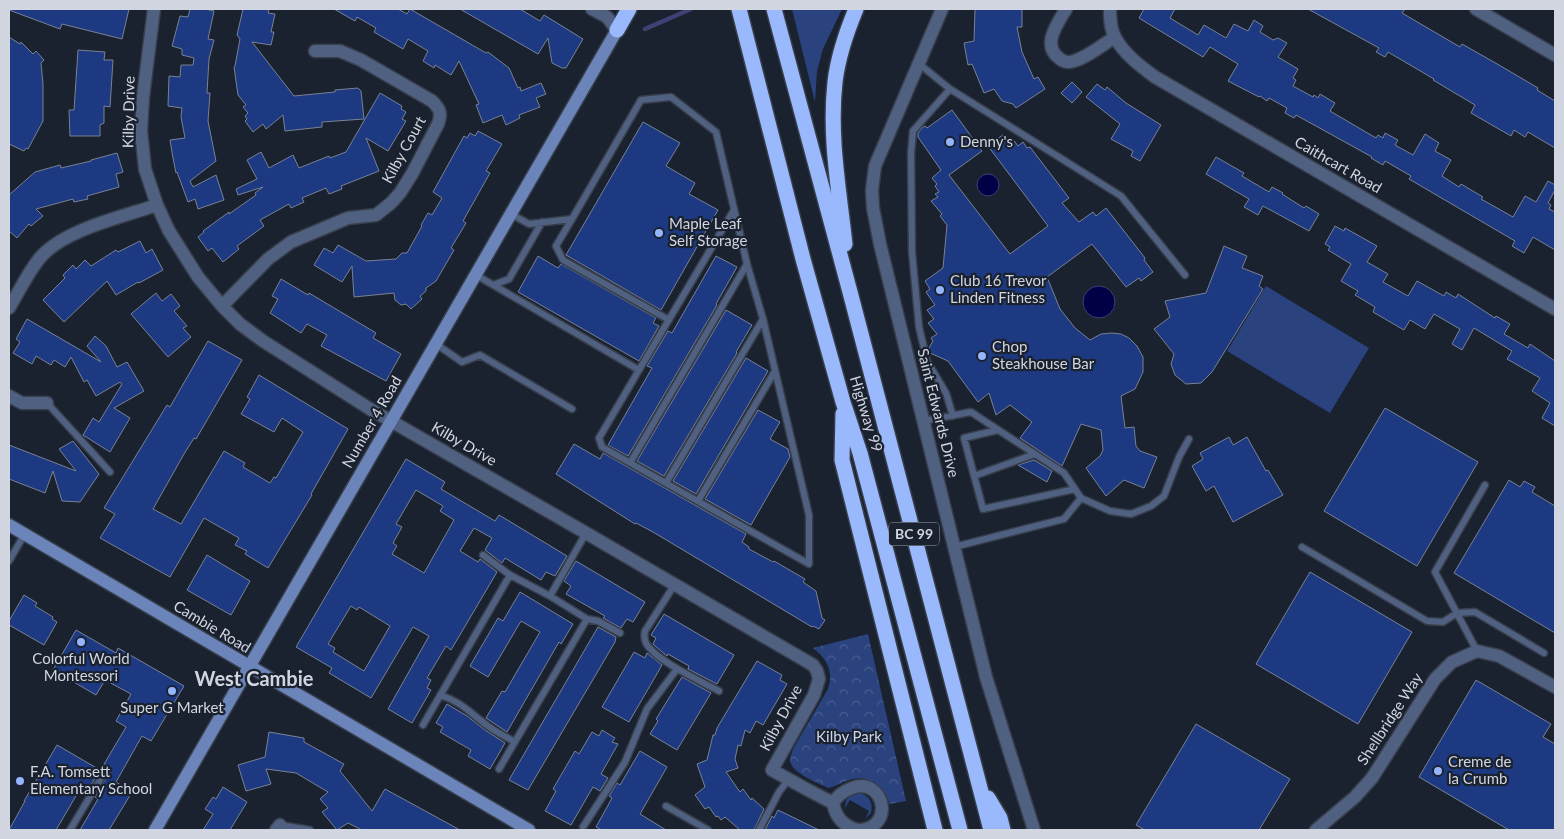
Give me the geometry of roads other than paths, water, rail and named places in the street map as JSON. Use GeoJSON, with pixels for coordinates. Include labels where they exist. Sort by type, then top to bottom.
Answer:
{"type":"FeatureCollection","features":[{"type":"Feature","properties":{"kind":"highway"},"geometry":{"type":"LineString","coordinates":[[617,30],[629,9]]}},
{"type":"Feature","properties":{"kind":"highway","name":"Highway 99"},"geometry":{"type":"LineString","coordinates":[[739,9],[803,259],[843,402],[860,453],[960,830]]}},
{"type":"Feature","properties":{"kind":"highway","name":"Highway 99"},"geometry":{"type":"LineString","coordinates":[[774,9],[991,830]]}},
{"type":"Feature","properties":{"kind":"highway"},"geometry":{"type":"LineString","coordinates":[[850,292],[834,153],[833,112],[838,61],[856,9]]}},
{"type":"Feature","properties":{"kind":"highway"},"geometry":{"type":"LineString","coordinates":[[843,402],[842,460],[935,830]]}},
{"type":"Feature","properties":{"kind":"highway"},"geometry":{"type":"LineString","coordinates":[[977,776],[1000,818],[1003,830]]}},
{"type":"Feature","properties":{"kind":"main road","name":"Number 4 Road"},"geometry":{"type":"LineString","coordinates":[[155,830],[617,30]]}},
{"type":"Feature","properties":{"kind":"main road","name":"Cambie Road"},"geometry":{"type":"LineString","coordinates":[[9,526],[529,830]]}},
{"type":"Feature","properties":{"kind":"street","name":"Kilby Drive"},"geometry":{"type":"LineString","coordinates":[[154,9],[143,97],[141,130],[146,169],[156,205],[187,261],[206,288],[240,324],[280,353],[392,422],[586,532],[808,662],[817,671],[819,679],[814,694],[772,770],[833,802]]}},
{"type":"Feature","properties":{"kind":"street"},"geometry":{"type":"LineString","coordinates":[[592,9],[606,18],[617,30]]}},
{"type":"Feature","properties":{"kind":"street","name":"Saint Edwards Drive"},"geometry":{"type":"LineString","coordinates":[[942,9],[875,166],[872,208],[986,677],[1034,830]]}},
{"type":"Feature","properties":{"kind":"street"},"geometry":{"type":"LineString","coordinates":[[1066,9],[1051,38],[1052,49],[1057,57],[1064,62],[1073,62],[1084,57],[1115,37]]}},
{"type":"Feature","properties":{"kind":"street","name":"Caithcart Road"},"geometry":{"type":"LineString","coordinates":[[1110,9],[1110,24],[1115,37],[1138,64],[1155,77],[1555,310]]}},
{"type":"Feature","properties":{"kind":"street"},"geometry":{"type":"LineString","coordinates":[[1476,9],[1555,55]]}},
{"type":"Feature","properties":{"kind":"street","name":"Kilby Court"},"geometry":{"type":"LineString","coordinates":[[222,306],[268,259],[291,242],[348,218],[376,215],[391,203],[400,194],[412,174],[438,124],[441,115],[439,108],[432,100],[361,60],[340,51],[315,51]]}},
{"type":"Feature","properties":{"kind":"street"},"geometry":{"type":"LineString","coordinates":[[9,308],[40,258],[54,245],[70,236],[156,205]]}},
{"type":"Feature","properties":{"kind":"street"},"geometry":{"type":"LineString","coordinates":[[9,396],[22,403],[48,403]]}},
{"type":"Feature","properties":{"kind":"street"},"geometry":{"type":"LineString","coordinates":[[1477,651],[1499,656],[1555,687]]}},
{"type":"Feature","properties":{"kind":"street","name":"Shellbridge Way"},"geometry":{"type":"LineString","coordinates":[[1316,830],[1372,778],[1435,679],[1452,662],[1477,651]]}},
{"type":"Feature","properties":{"kind":"street"},"geometry":{"type":"LineString","coordinates":[[856,787],[864,787],[872,790],[879,796],[882,814],[872,826],[865,830],[858,830],[839,820],[835,813],[833,802],[840,795],[856,787]]}},
{"type":"Feature","properties":{"kind":"lane"},"geometry":{"type":"LineString","coordinates":[[918,64],[950,89],[1121,196],[1185,275]]}},
{"type":"Feature","properties":{"kind":"lane"},"geometry":{"type":"LineString","coordinates":[[950,89],[913,131],[910,152],[912,252],[920,327],[928,361],[946,393],[953,416]]}},
{"type":"Feature","properties":{"kind":"lane"},"geometry":{"type":"LineString","coordinates":[[669,320],[563,260],[556,246],[641,100],[671,97],[716,132],[810,515],[809,564],[602,447],[599,438],[639,370],[669,320],[734,210]]}},
{"type":"Feature","properties":{"kind":"lane"},"geometry":{"type":"LineString","coordinates":[[511,214],[529,224],[572,219]]}},
{"type":"Feature","properties":{"kind":"lane"},"geometry":{"type":"LineString","coordinates":[[493,285],[509,279],[542,222]]}},
{"type":"Feature","properties":{"kind":"lane"},"geometry":{"type":"LineString","coordinates":[[630,463],[747,264]]}},
{"type":"Feature","properties":{"kind":"lane"},"geometry":{"type":"LineString","coordinates":[[476,275],[639,370]]}},
{"type":"Feature","properties":{"kind":"lane"},"geometry":{"type":"LineString","coordinates":[[666,483],[763,318]]}},
{"type":"Feature","properties":{"kind":"lane"},"geometry":{"type":"LineString","coordinates":[[436,344],[462,362],[480,355],[572,409]]}},
{"type":"Feature","properties":{"kind":"lane"},"geometry":{"type":"LineString","coordinates":[[698,501],[775,371]]}},
{"type":"Feature","properties":{"kind":"lane"},"geometry":{"type":"LineString","coordinates":[[48,403],[110,472]]}},
{"type":"Feature","properties":{"kind":"lane"},"geometry":{"type":"LineString","coordinates":[[923,421],[972,412],[1064,473],[1081,498],[1110,511],[1131,514],[1151,506],[1164,496],[1179,457],[1189,439]]}},
{"type":"Feature","properties":{"kind":"lane"},"geometry":{"type":"LineString","coordinates":[[998,430],[964,438],[983,509],[1075,488]]}},
{"type":"Feature","properties":{"kind":"lane"},"geometry":{"type":"LineString","coordinates":[[974,476],[1035,454]]}},
{"type":"Feature","properties":{"kind":"lane"},"geometry":{"type":"LineString","coordinates":[[1477,651],[1435,572],[1485,484]]}},
{"type":"Feature","properties":{"kind":"lane"},"geometry":{"type":"LineString","coordinates":[[954,547],[1064,519],[1081,498]]}},
{"type":"Feature","properties":{"kind":"lane"},"geometry":{"type":"LineString","coordinates":[[550,596],[586,532]]}},
{"type":"Feature","properties":{"kind":"lane"},"geometry":{"type":"LineString","coordinates":[[9,561],[24,534]]}},
{"type":"Feature","properties":{"kind":"lane"},"geometry":{"type":"LineString","coordinates":[[1302,547],[1427,621],[1443,622],[1456,613],[1475,612],[1544,652]]}},
{"type":"Feature","properties":{"kind":"lane"},"geometry":{"type":"LineString","coordinates":[[483,555],[510,575],[588,619],[598,621],[620,633]]}},
{"type":"Feature","properties":{"kind":"lane"},"geometry":{"type":"LineString","coordinates":[[423,725],[510,575]]}},
{"type":"Feature","properties":{"kind":"lane"},"geometry":{"type":"LineString","coordinates":[[675,584],[645,631],[644,640],[649,648],[677,669],[718,691]]}},
{"type":"Feature","properties":{"kind":"lane"},"geometry":{"type":"LineString","coordinates":[[499,769],[588,619]]}},
{"type":"Feature","properties":{"kind":"lane"},"geometry":{"type":"LineString","coordinates":[[583,827],[624,762],[647,709],[677,669]]}},
{"type":"Feature","properties":{"kind":"lane"},"geometry":{"type":"LineString","coordinates":[[440,695],[464,705],[485,725],[515,742]]}},
{"type":"Feature","properties":{"kind":"lane"},"geometry":{"type":"LineString","coordinates":[[70,830],[106,770]]}},
{"type":"Feature","properties":{"kind":"lane"},"geometry":{"type":"LineString","coordinates":[[759,830],[779,792],[789,780]]}},
{"type":"Feature","properties":{"kind":"lane"},"geometry":{"type":"LineString","coordinates":[[666,806],[708,830]]}},
{"type":"Feature","properties":{"kind":"lane"},"geometry":{"type":"LineString","coordinates":[[278,828],[310,830]]}},
{"type":"Feature","properties":{"kind":"waterway"},"geometry":{"type":"LineString","coordinates":[[645,29],[691,9]]}},
{"type":"Feature","properties":{"kind":"place","name":"Denny's"},"geometry":{"type":"Point","coordinates":[950,142]}},
{"type":"Feature","properties":{"kind":"place","name":"Maple Leaf Self Storage"},"geometry":{"type":"Point","coordinates":[659,233]}},
{"type":"Feature","properties":{"kind":"place","name":"Club 16 Trevor Linden Fitness"},"geometry":{"type":"Point","coordinates":[940,290]}},
{"type":"Feature","properties":{"kind":"place","name":"Chop Steakhouse Bar"},"geometry":{"type":"Point","coordinates":[982,356]}},
{"type":"Feature","properties":{"kind":"place","name":"Colorful World Montessori"},"geometry":{"type":"Point","coordinates":[81,642]}},
{"type":"Feature","properties":{"kind":"place","name":"Super G Market"},"geometry":{"type":"Point","coordinates":[172,691]}},
{"type":"Feature","properties":{"kind":"place","name":"Creme de la Crumb"},"geometry":{"type":"Point","coordinates":[1438,771]}},
{"type":"Feature","properties":{"kind":"place","name":"F.A. Tomsett Elementary School"},"geometry":{"type":"Point","coordinates":[20,781]}},
{"type":"Feature","properties":{"kind":"district","name":"West Cambie"},"geometry":{"type":"Point","coordinates":[254,679]}},
{"type":"Feature","properties":{"kind":"park label","name":"Kilby Park"},"geometry":{"type":"Point","coordinates":[849,737]}}]}
